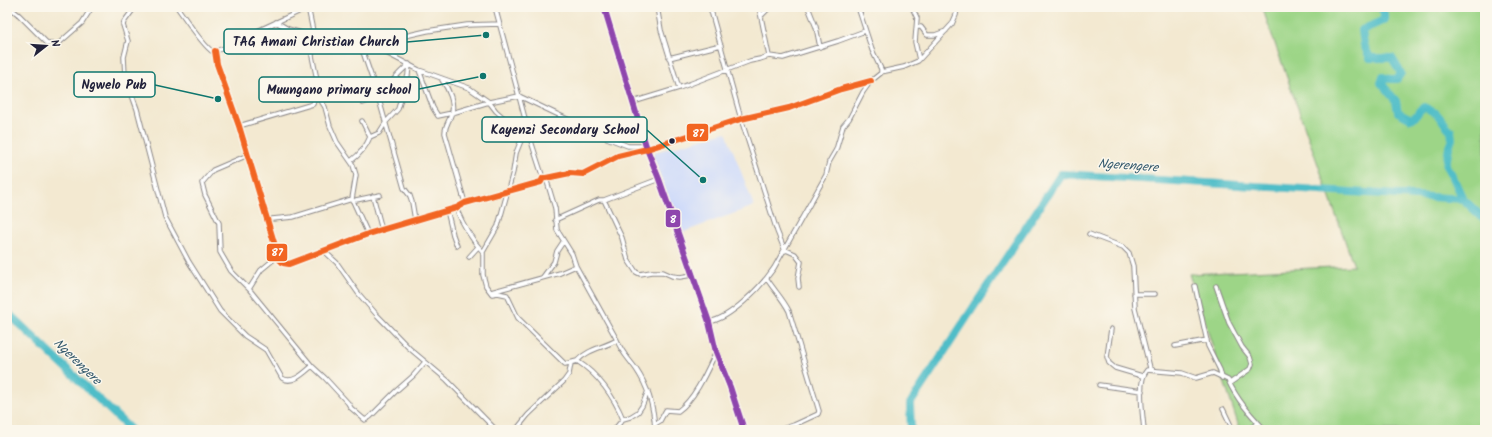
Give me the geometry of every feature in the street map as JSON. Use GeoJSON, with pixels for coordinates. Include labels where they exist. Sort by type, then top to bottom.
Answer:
{"type":"FeatureCollection","features":[{"type":"Feature","properties":{"kind":"street"},"geometry":{"type":"LineString","coordinates":[[9,7],[48,44],[58,44],[82,23],[92,7]]}},
{"type":"Feature","properties":{"kind":"street"},"geometry":{"type":"LineString","coordinates":[[135,7],[123,25],[128,41],[124,57],[125,76],[137,109],[165,217],[175,238],[220,311],[246,336],[266,350],[282,378],[287,380],[294,379],[299,377],[312,366]]}},
{"type":"Feature","properties":{"kind":"street"},"geometry":{"type":"LineString","coordinates":[[177,7],[210,50],[215,52],[309,7],[314,36],[312,56],[318,84],[313,104],[239,126]]}},
{"type":"Feature","properties":{"kind":"street"},"geometry":{"type":"LineString","coordinates":[[495,7],[528,128],[555,208],[557,230],[572,254],[576,266],[621,350],[639,373],[648,391],[652,403],[655,430]]}},
{"type":"Feature","properties":{"kind":"street"},"geometry":{"type":"LineString","coordinates":[[604,7],[646,148],[659,179],[709,322],[716,352],[730,387],[744,430]]}},
{"type":"Feature","properties":{"kind":"street"},"geometry":{"type":"LineString","coordinates":[[657,7],[658,18],[679,88]]}},
{"type":"Feature","properties":{"kind":"street"},"geometry":{"type":"LineString","coordinates":[[759,7],[769,56]]}},
{"type":"Feature","properties":{"kind":"street"},"geometry":{"type":"LineString","coordinates":[[761,16],[770,7]]}},
{"type":"Feature","properties":{"kind":"street"},"geometry":{"type":"LineString","coordinates":[[808,7],[816,27],[820,47]]}},
{"type":"Feature","properties":{"kind":"street"},"geometry":{"type":"LineString","coordinates":[[858,7],[865,31],[881,72]]}},
{"type":"Feature","properties":{"kind":"street"},"geometry":{"type":"LineString","coordinates":[[912,7],[917,18],[915,42],[920,60]]}},
{"type":"Feature","properties":{"kind":"street"},"geometry":{"type":"LineString","coordinates":[[215,52],[248,154],[278,256],[283,263],[293,264],[323,250],[368,234],[456,208],[465,203],[542,182],[544,178],[570,172],[583,174],[618,156],[741,119],[789,108],[841,89],[871,82],[877,78],[881,72],[911,65],[920,60],[954,20],[958,7]]}},
{"type":"Feature","properties":{"kind":"street"},"geometry":{"type":"LineString","coordinates":[[709,8],[721,45],[741,119],[777,231],[785,251]]}},
{"type":"Feature","properties":{"kind":"street"},"geometry":{"type":"LineString","coordinates":[[276,22],[288,29],[345,46],[361,46],[427,31],[467,25],[499,24]]}},
{"type":"Feature","properties":{"kind":"street"},"geometry":{"type":"LineString","coordinates":[[916,27],[921,27],[927,35],[935,35],[946,31]]}},
{"type":"Feature","properties":{"kind":"street"},"geometry":{"type":"LineString","coordinates":[[633,102],[679,88],[727,69],[769,56],[783,58],[865,31]]}},
{"type":"Feature","properties":{"kind":"street"},"geometry":{"type":"LineString","coordinates":[[368,44],[419,70],[469,88],[489,102],[501,116],[523,135]]}},
{"type":"Feature","properties":{"kind":"street"},"geometry":{"type":"LineString","coordinates":[[669,58],[721,45]]}},
{"type":"Feature","properties":{"kind":"street"},"geometry":{"type":"LineString","coordinates":[[361,46],[379,98],[404,188],[410,196],[416,220]]}},
{"type":"Feature","properties":{"kind":"street"},"geometry":{"type":"LineString","coordinates":[[363,103],[384,95],[388,85],[409,64]]}},
{"type":"Feature","properties":{"kind":"street"},"geometry":{"type":"LineString","coordinates":[[351,161],[367,145],[370,137],[379,133],[386,122],[398,109],[408,75],[409,64]]}},
{"type":"Feature","properties":{"kind":"street"},"geometry":{"type":"LineString","coordinates":[[419,70],[433,108],[438,116],[489,102],[519,96],[606,138],[628,146],[646,148]]}},
{"type":"Feature","properties":{"kind":"street"},"geometry":{"type":"LineString","coordinates":[[441,79],[452,102],[452,113],[445,128],[445,133],[465,203]]}},
{"type":"Feature","properties":{"kind":"street"},"geometry":{"type":"LineString","coordinates":[[709,322],[724,317],[731,312],[767,279],[785,251],[826,175],[829,162],[836,150],[843,126],[849,119],[871,82]]}},
{"type":"Feature","properties":{"kind":"street"},"geometry":{"type":"LineString","coordinates":[[316,93],[324,106],[337,142],[351,161],[356,175],[354,200],[368,234]]}},
{"type":"Feature","properties":{"kind":"street"},"geometry":{"type":"LineString","coordinates":[[362,121],[370,137]]}},
{"type":"Feature","properties":{"kind":"street"},"geometry":{"type":"LineString","coordinates":[[528,128],[523,135],[516,153],[513,172],[498,226],[483,252],[483,275],[486,286],[492,294],[498,293],[507,295],[518,318],[565,364],[577,362],[584,366],[607,389],[618,406],[623,419]]}},
{"type":"Feature","properties":{"kind":"street"},"geometry":{"type":"LineString","coordinates":[[248,154],[213,170],[202,183],[219,223],[220,252],[231,271],[250,289],[312,366],[365,420],[413,376],[425,362]]}},
{"type":"Feature","properties":{"kind":"street"},"geometry":{"type":"LineString","coordinates":[[555,220],[600,200],[604,200],[659,179]]}},
{"type":"Feature","properties":{"kind":"street"},"geometry":{"type":"LineString","coordinates":[[272,220],[293,217],[354,200],[380,195]]}},
{"type":"Feature","properties":{"kind":"street"},"geometry":{"type":"LineString","coordinates":[[373,196],[382,230]]}},
{"type":"Feature","properties":{"kind":"street"},"geometry":{"type":"LineString","coordinates":[[604,200],[622,238],[628,260],[636,272],[640,274],[664,272],[672,276],[680,277],[692,275]]}},
{"type":"Feature","properties":{"kind":"street"},"geometry":{"type":"LineString","coordinates":[[456,208],[464,228],[483,252]]}},
{"type":"Feature","properties":{"kind":"street"},"geometry":{"type":"LineString","coordinates":[[447,210],[457,246]]}},
{"type":"Feature","properties":{"kind":"street"},"geometry":{"type":"LineString","coordinates":[[1089,234],[1118,245],[1127,251],[1132,264],[1137,318],[1150,361],[1150,368],[1153,370]]}},
{"type":"Feature","properties":{"kind":"street"},"geometry":{"type":"LineString","coordinates":[[543,277],[554,262],[557,251],[564,242]]}},
{"type":"Feature","properties":{"kind":"street"},"geometry":{"type":"LineString","coordinates":[[469,257],[478,247]]}},
{"type":"Feature","properties":{"kind":"street"},"geometry":{"type":"LineString","coordinates":[[323,250],[337,263],[358,293],[377,315],[409,348],[447,380],[496,430]]}},
{"type":"Feature","properties":{"kind":"street"},"geometry":{"type":"LineString","coordinates":[[785,251],[786,250],[795,254],[800,260],[798,278],[799,287]]}},
{"type":"Feature","properties":{"kind":"street"},"geometry":{"type":"LineString","coordinates":[[250,289],[261,270],[278,256]]}},
{"type":"Feature","properties":{"kind":"street"},"geometry":{"type":"LineString","coordinates":[[490,292],[560,273],[576,266]]}},
{"type":"Feature","properties":{"kind":"street"},"geometry":{"type":"LineString","coordinates":[[767,279],[784,301],[789,311],[819,411],[818,414],[779,430]]}},
{"type":"Feature","properties":{"kind":"street"},"geometry":{"type":"LineString","coordinates":[[1195,286],[1211,354],[1220,370],[1222,378]]}},
{"type":"Feature","properties":{"kind":"street"},"geometry":{"type":"LineString","coordinates":[[1216,286],[1230,323],[1242,347],[1250,357],[1252,364],[1250,369],[1230,383]]}},
{"type":"Feature","properties":{"kind":"street"},"geometry":{"type":"LineString","coordinates":[[1134,294],[1155,294]]}},
{"type":"Feature","properties":{"kind":"street"},"geometry":{"type":"LineString","coordinates":[[1111,329],[1108,362],[1115,368],[1142,376]]}},
{"type":"Feature","properties":{"kind":"street"},"geometry":{"type":"LineString","coordinates":[[577,362],[583,355],[617,340]]}},
{"type":"Feature","properties":{"kind":"street"},"geometry":{"type":"LineString","coordinates":[[1175,346],[1207,340]]}},
{"type":"Feature","properties":{"kind":"street"},"geometry":{"type":"LineString","coordinates":[[655,424],[660,421],[666,410],[678,411],[689,401],[705,375],[716,352]]}},
{"type":"Feature","properties":{"kind":"street"},"geometry":{"type":"LineString","coordinates":[[516,430],[528,415],[566,378],[569,374],[571,363]]}},
{"type":"Feature","properties":{"kind":"street"},"geometry":{"type":"LineString","coordinates":[[1144,430],[1142,376],[1147,370],[1182,373],[1196,378],[1213,373],[1228,380],[1250,416],[1265,430]]}},
{"type":"Feature","properties":{"kind":"street"},"geometry":{"type":"LineString","coordinates":[[1099,385],[1142,391]]}},
{"type":"Feature","properties":{"kind":"street"},"geometry":{"type":"LineString","coordinates":[[614,430],[623,419],[638,412],[648,391]]}},
{"type":"Feature","properties":{"kind":"street"},"geometry":{"type":"LineString","coordinates":[[1223,409],[1232,430]]}},
{"type":"Feature","properties":{"kind":"street"},"geometry":{"type":"LineString","coordinates":[[1248,430],[1258,423]]}},
{"type":"Feature","properties":{"kind":"shaded area"},"geometry":{"type":"Polygon","coordinates":[[[726,132],[754,206],[681,233],[652,153],[726,132]]]}},
{"type":"Feature","properties":{"kind":"green space"},"geometry":{"type":"Polygon","coordinates":[[[1262,7],[1485,7],[1485,430],[1240,430],[1189,274],[1354,266],[1262,7]]]}},
{"type":"Feature","properties":{"kind":"waterway"},"geometry":{"type":"LineString","coordinates":[[1381,7],[1384,14],[1384,20],[1362,30],[1364,45],[1370,58],[1392,58],[1401,73],[1397,79],[1383,77],[1381,83],[1396,101],[1398,112],[1411,119],[1415,117],[1424,107],[1436,113],[1451,131],[1452,139],[1446,166],[1451,173],[1463,199]]}},
{"type":"Feature","properties":{"kind":"waterway","name":"Ngerengere"},"geometry":{"type":"LineString","coordinates":[[911,430],[910,404],[1061,174],[1463,199],[1485,220]]}},
{"type":"Feature","properties":{"kind":"waterway","name":"Ngerengere"},"geometry":{"type":"LineString","coordinates":[[7,312],[131,430]]}},
{"type":"Feature","properties":{"kind":"transit line","name":"8"},"geometry":{"type":"LineString","coordinates":[[604,7],[647,149],[709,322],[716,352],[730,387],[744,430]]}},
{"type":"Feature","properties":{"kind":"transit line","name":"87"},"geometry":{"type":"LineString","coordinates":[[215,51],[217,64],[239,126],[279,259],[283,263],[289,264],[368,234],[456,208],[465,203],[541,182],[543,178],[570,173],[583,174],[618,156],[647,149],[741,119],[789,108],[841,89],[871,81]]}},
{"type":"Feature","properties":{"kind":"place","name":"TAG Amani Christian Church"},"geometry":{"type":"Point","coordinates":[486,35]}},
{"type":"Feature","properties":{"kind":"place","name":"Muungano primary school"},"geometry":{"type":"Point","coordinates":[483,76]}},
{"type":"Feature","properties":{"kind":"place","name":"Ngwelo Pub"},"geometry":{"type":"Point","coordinates":[218,99]}},
{"type":"Feature","properties":{"kind":"place","name":"Kayenzi Secondary School"},"geometry":{"type":"Point","coordinates":[703,180]}}]}
